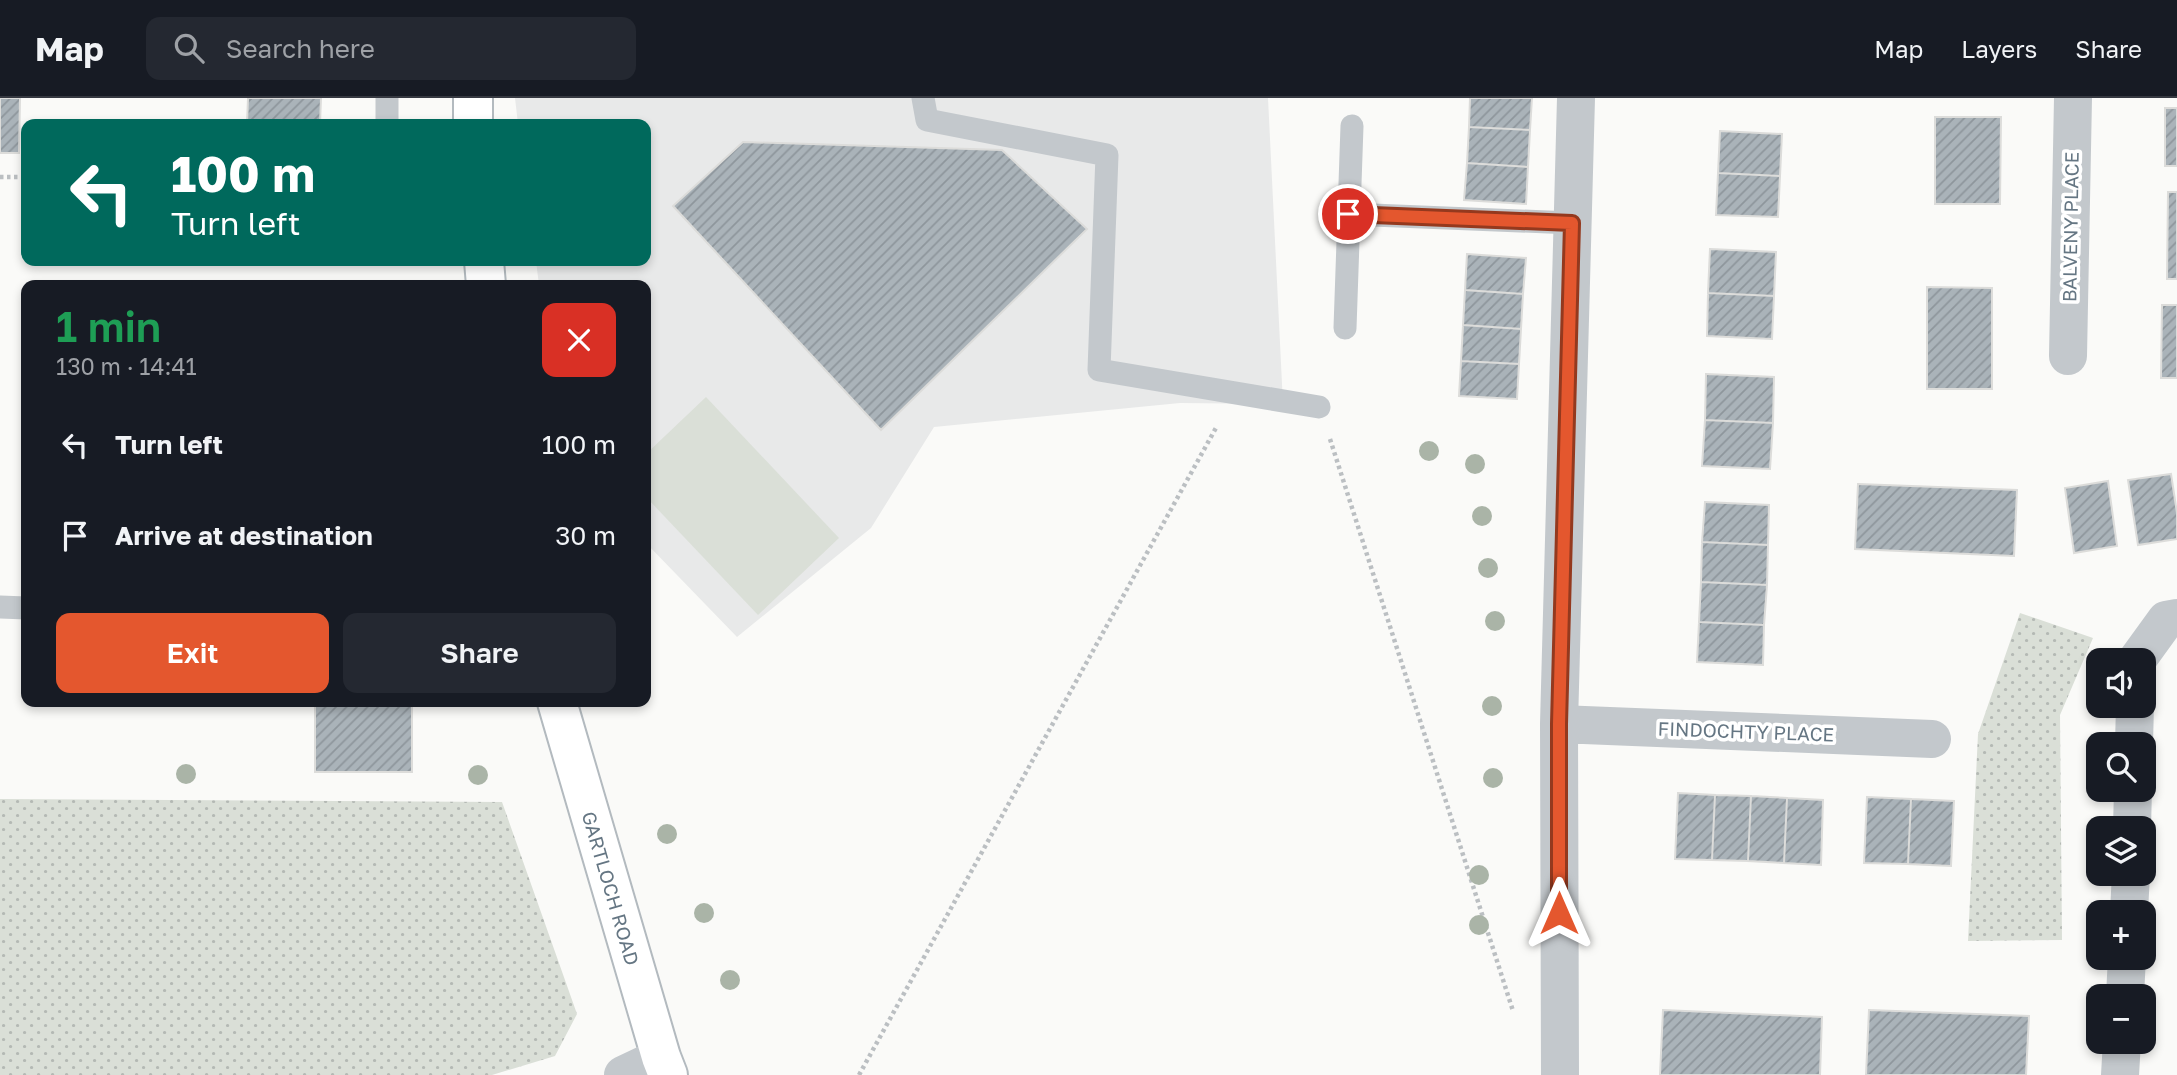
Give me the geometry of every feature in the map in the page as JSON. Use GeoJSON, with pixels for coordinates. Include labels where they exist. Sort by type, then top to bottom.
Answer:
{"type":"FeatureCollection","features":[{"type":"Feature","properties":{"kind":"main road"},"geometry":{"type":"LineString","coordinates":[[473,98],[473,119]]}},
{"type":"Feature","properties":{"kind":"main road","name":"GARTLOCH ROAD"},"geometry":{"type":"LineString","coordinates":[[558,707],[664,1066]]}},
{"type":"Feature","properties":{"kind":"street"},"geometry":{"type":"LineString","coordinates":[[1560,1075],[1559,724],[1576,98]]}},
{"type":"Feature","properties":{"kind":"street","name":"BALVENY PLACE"},"geometry":{"type":"LineString","coordinates":[[2067,356],[2073,98]]}},
{"type":"Feature","properties":{"kind":"street"},"geometry":{"type":"LineString","coordinates":[[2146,648],[2166,620],[2177,618]]}},
{"type":"Feature","properties":{"kind":"street","name":"FINDOCHTY PLACE"},"geometry":{"type":"LineString","coordinates":[[1559,724],[1933,739]]}},
{"type":"Feature","properties":{"kind":"street"},"geometry":{"type":"LineString","coordinates":[[2120,1075],[2121,1054]]}},
{"type":"Feature","properties":{"kind":"street"},"geometry":{"type":"LineString","coordinates":[[623,1075],[664,1066]]}},
{"type":"Feature","properties":{"kind":"lane"},"geometry":{"type":"LineString","coordinates":[[387,98],[387,119]]}},
{"type":"Feature","properties":{"kind":"lane"},"geometry":{"type":"LineString","coordinates":[[923,98],[927,120],[1107,155],[1099,370],[1319,407]]}},
{"type":"Feature","properties":{"kind":"lane"},"geometry":{"type":"LineString","coordinates":[[1345,328],[1352,126]]}},
{"type":"Feature","properties":{"kind":"lane"},"geometry":{"type":"LineString","coordinates":[[1348,214],[1572,223]]}},
{"type":"Feature","properties":{"kind":"lane"},"geometry":{"type":"LineString","coordinates":[[0,607],[21,608]]}},
{"type":"Feature","properties":{"kind":"path"},"geometry":{"type":"LineString","coordinates":[[0,177],[21,177]]}},
{"type":"Feature","properties":{"kind":"path"},"geometry":{"type":"LineString","coordinates":[[859,1075],[1234,394]]}},
{"type":"Feature","properties":{"kind":"path"},"geometry":{"type":"LineString","coordinates":[[1319,407],[1517,1023]]}},
{"type":"Feature","properties":{"kind":"shaded area"},"geometry":{"type":"Polygon","coordinates":[[[515,98],[1268,98],[1283,404],[1180,403],[934,427],[871,528],[737,637],[651,548],[651,280],[538,280],[537,266],[651,266],[651,119],[517,119],[515,98]]]}},
{"type":"Feature","properties":{"kind":"shaded area"},"geometry":{"type":"Polygon","coordinates":[[[706,397],[839,538],[758,615],[651,502],[651,449],[706,397]]]}},
{"type":"Feature","properties":{"kind":"shaded area"},"geometry":{"type":"Polygon","coordinates":[[[2020,613],[2093,638],[2089,648],[2086,648],[2086,654],[2060,715],[2062,940],[1968,941],[1978,734],[2020,613]]]}},
{"type":"Feature","properties":{"kind":"shaded area"},"geometry":{"type":"Polygon","coordinates":[[[0,799],[502,802],[577,1014],[555,1056],[492,1075],[0,1075],[0,799]]]}},
{"type":"Feature","properties":{"kind":"building"},"geometry":{"type":"Polygon","coordinates":[[[0,98],[20,98],[19,153],[0,153],[0,98]]]}},
{"type":"Feature","properties":{"kind":"building"},"geometry":{"type":"Polygon","coordinates":[[[248,98],[321,98],[320,119],[247,119],[248,98]]]}},
{"type":"Feature","properties":{"kind":"building"},"geometry":{"type":"Polygon","coordinates":[[[1470,98],[1532,98],[1530,130],[1469,127],[1470,98]]]}},
{"type":"Feature","properties":{"kind":"building"},"geometry":{"type":"Polygon","coordinates":[[[2165,108],[2177,108],[2177,166],[2165,166],[2165,108]]]}},
{"type":"Feature","properties":{"kind":"building"},"geometry":{"type":"Polygon","coordinates":[[[1935,117],[2001,117],[2000,204],[1935,204],[1935,117]]]}},
{"type":"Feature","properties":{"kind":"building"},"geometry":{"type":"Polygon","coordinates":[[[1469,127],[1530,130],[1528,167],[1467,163],[1469,127]]]}},
{"type":"Feature","properties":{"kind":"building"},"geometry":{"type":"Polygon","coordinates":[[[1720,131],[1782,134],[1780,176],[1718,173],[1720,131]]]}},
{"type":"Feature","properties":{"kind":"building"},"geometry":{"type":"Polygon","coordinates":[[[743,142],[1002,150],[1087,229],[881,430],[673,206],[743,142]]]}},
{"type":"Feature","properties":{"kind":"building"},"geometry":{"type":"Polygon","coordinates":[[[1467,163],[1528,167],[1526,204],[1464,200],[1467,163]]]}},
{"type":"Feature","properties":{"kind":"building"},"geometry":{"type":"Polygon","coordinates":[[[1718,173],[1780,176],[1778,217],[1716,215],[1718,173]]]}},
{"type":"Feature","properties":{"kind":"building"},"geometry":{"type":"Polygon","coordinates":[[[2168,192],[2177,192],[2177,279],[2167,279],[2168,192]]]}},
{"type":"Feature","properties":{"kind":"building"},"geometry":{"type":"Polygon","coordinates":[[[1710,249],[1776,252],[1774,296],[1708,293],[1710,249]]]}},
{"type":"Feature","properties":{"kind":"building"},"geometry":{"type":"Polygon","coordinates":[[[1467,254],[1526,258],[1523,294],[1465,290],[1467,254]]]}},
{"type":"Feature","properties":{"kind":"building"},"geometry":{"type":"Polygon","coordinates":[[[1927,287],[1992,288],[1992,389],[1927,389],[1927,287]]]}},
{"type":"Feature","properties":{"kind":"building"},"geometry":{"type":"Polygon","coordinates":[[[1465,290],[1523,294],[1521,329],[1463,325],[1465,290]]]}},
{"type":"Feature","properties":{"kind":"building"},"geometry":{"type":"Polygon","coordinates":[[[1708,293],[1774,296],[1772,339],[1707,336],[1708,293]]]}},
{"type":"Feature","properties":{"kind":"building"},"geometry":{"type":"Polygon","coordinates":[[[2162,305],[2177,305],[2177,378],[2161,378],[2162,305]]]}},
{"type":"Feature","properties":{"kind":"building"},"geometry":{"type":"Polygon","coordinates":[[[1463,325],[1521,329],[1519,364],[1461,361],[1463,325]]]}},
{"type":"Feature","properties":{"kind":"building"},"geometry":{"type":"Polygon","coordinates":[[[1461,361],[1519,364],[1517,399],[1459,396],[1461,361]]]}},
{"type":"Feature","properties":{"kind":"building"},"geometry":{"type":"Polygon","coordinates":[[[1706,374],[1774,377],[1773,423],[1705,420],[1706,374]]]}},
{"type":"Feature","properties":{"kind":"building"},"geometry":{"type":"Polygon","coordinates":[[[1705,420],[1773,423],[1770,469],[1702,466],[1705,420]]]}},
{"type":"Feature","properties":{"kind":"building"},"geometry":{"type":"Polygon","coordinates":[[[2171,474],[2177,513],[2177,539],[2138,545],[2128,480],[2171,474]]]}},
{"type":"Feature","properties":{"kind":"building"},"geometry":{"type":"Polygon","coordinates":[[[2108,481],[2117,546],[2074,553],[2065,488],[2108,481]]]}},
{"type":"Feature","properties":{"kind":"building"},"geometry":{"type":"Polygon","coordinates":[[[1858,484],[2017,490],[2014,556],[1855,549],[1858,484]]]}},
{"type":"Feature","properties":{"kind":"building"},"geometry":{"type":"Polygon","coordinates":[[[1705,502],[1769,505],[1768,545],[1702,542],[1705,502]]]}},
{"type":"Feature","properties":{"kind":"building"},"geometry":{"type":"Polygon","coordinates":[[[1702,542],[1768,545],[1767,585],[1701,582],[1702,542]]]}},
{"type":"Feature","properties":{"kind":"building"},"geometry":{"type":"Polygon","coordinates":[[[1701,582],[1767,585],[1764,625],[1699,622],[1701,582]]]}},
{"type":"Feature","properties":{"kind":"building"},"geometry":{"type":"Polygon","coordinates":[[[1699,622],[1764,625],[1763,665],[1697,662],[1699,622]]]}},
{"type":"Feature","properties":{"kind":"building"},"geometry":{"type":"Polygon","coordinates":[[[315,707],[412,707],[412,772],[315,772],[315,707]]]}},
{"type":"Feature","properties":{"kind":"building"},"geometry":{"type":"Polygon","coordinates":[[[1678,793],[1715,795],[1712,860],[1675,859],[1678,793]]]}},
{"type":"Feature","properties":{"kind":"building"},"geometry":{"type":"Polygon","coordinates":[[[1715,795],[1751,796],[1748,861],[1712,860],[1715,795]]]}},
{"type":"Feature","properties":{"kind":"building"},"geometry":{"type":"Polygon","coordinates":[[[1751,796],[1787,798],[1784,863],[1748,861],[1751,796]]]}},
{"type":"Feature","properties":{"kind":"building"},"geometry":{"type":"Polygon","coordinates":[[[1867,797],[1911,799],[1908,864],[1864,863],[1867,797]]]}},
{"type":"Feature","properties":{"kind":"building"},"geometry":{"type":"Polygon","coordinates":[[[1787,798],[1823,800],[1821,865],[1784,863],[1787,798]]]}},
{"type":"Feature","properties":{"kind":"building"},"geometry":{"type":"Polygon","coordinates":[[[1911,799],[1954,801],[1951,866],[1908,864],[1911,799]]]}},
{"type":"Feature","properties":{"kind":"building"},"geometry":{"type":"Polygon","coordinates":[[[1663,1010],[1822,1017],[1820,1075],[1660,1075],[1663,1010]]]}},
{"type":"Feature","properties":{"kind":"building"},"geometry":{"type":"Polygon","coordinates":[[[1869,1010],[2029,1016],[2026,1075],[1866,1075],[1869,1010]]]}},
{"type":"Feature","properties":{"kind":"route"},"geometry":{"type":"LineString","coordinates":[[1348,214],[1572,223],[1559,724],[1559,913]]}}]}
